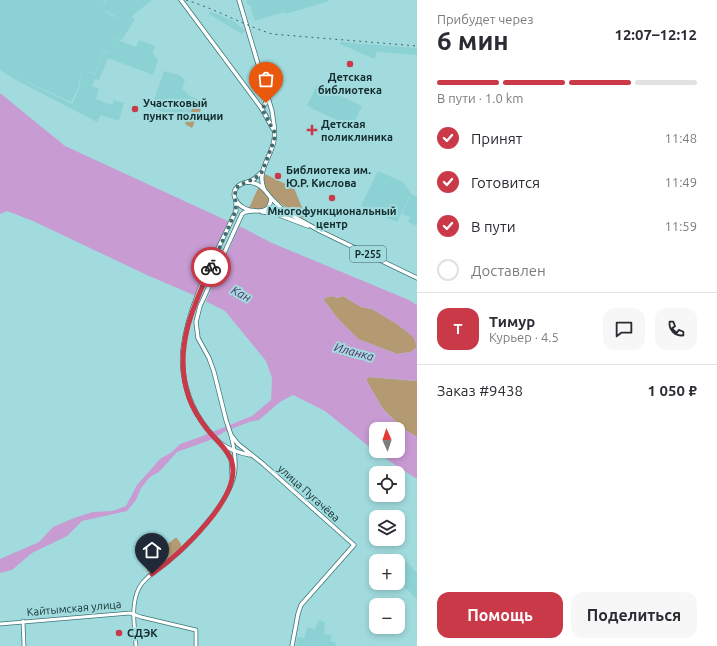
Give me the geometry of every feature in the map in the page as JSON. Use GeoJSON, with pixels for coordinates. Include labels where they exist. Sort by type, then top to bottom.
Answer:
{"type":"FeatureCollection","features":[{"type":"Feature","properties":{"kind":"main road"},"geometry":{"type":"LineString","coordinates":[[181,0],[262,109],[275,133]]}},
{"type":"Feature","properties":{"kind":"main road"},"geometry":{"type":"LineString","coordinates":[[239,0],[272,111],[275,133],[274,141],[262,172],[262,185],[264,189]]}},
{"type":"Feature","properties":{"kind":"main road"},"geometry":{"type":"LineString","coordinates":[[262,109],[268,98]]}},
{"type":"Feature","properties":{"kind":"main road"},"geometry":{"type":"LineString","coordinates":[[251,455],[235,452],[223,446],[207,429],[197,415],[189,398],[183,369],[183,349],[194,303],[236,210],[234,193],[237,187],[254,179],[262,172]]}},
{"type":"Feature","properties":{"kind":"main road","name":"Р-255"},"geometry":{"type":"LineString","coordinates":[[248,182],[257,184],[264,189],[284,211],[417,278]]}},
{"type":"Feature","properties":{"kind":"main road"},"geometry":{"type":"LineString","coordinates":[[257,211],[267,209],[271,204],[271,198]]}},
{"type":"Feature","properties":{"kind":"main road"},"geometry":{"type":"LineString","coordinates":[[236,200],[242,207],[252,211]]}},
{"type":"Feature","properties":{"kind":"main road"},"geometry":{"type":"LineString","coordinates":[[231,435],[214,372],[197,334],[196,322],[200,306],[240,218],[245,212],[252,211]]}},
{"type":"Feature","properties":{"kind":"main road","name":"Р-255"},"geometry":{"type":"LineString","coordinates":[[252,211],[274,214],[320,230]]}},
{"type":"Feature","properties":{"kind":"main road","name":"улица Пугачёва"},"geometry":{"type":"LineString","coordinates":[[231,435],[238,444],[262,462],[354,545],[302,605],[298,614],[292,646]]}},
{"type":"Feature","properties":{"kind":"street"},"geometry":{"type":"LineString","coordinates":[[136,646],[134,614],[135,602],[138,591],[144,580],[171,560],[199,531],[224,500],[230,488],[235,470],[235,452],[231,435]]}},
{"type":"Feature","properties":{"kind":"street"},"geometry":{"type":"LineString","coordinates":[[223,446],[231,460],[232,469],[230,488]]}},
{"type":"Feature","properties":{"kind":"street","name":"Кайтымская улица"},"geometry":{"type":"LineString","coordinates":[[0,624],[130,613],[196,630],[196,646]]}},
{"type":"Feature","properties":{"kind":"street"},"geometry":{"type":"LineString","coordinates":[[23,621],[24,646]]}},
{"type":"Feature","properties":{"kind":"shaded area"},"geometry":{"type":"Polygon","coordinates":[[[0,0],[105,0],[102,10],[106,0],[152,0],[131,17],[135,19],[122,40],[115,39],[136,47],[139,40],[155,46],[153,53],[158,60],[153,75],[108,58],[99,80],[95,79],[92,86],[99,89],[96,99],[112,105],[114,100],[124,103],[119,121],[101,115],[97,122],[10,77],[11,74],[9,76],[0,70],[0,0]],[[102,10],[109,13],[109,15],[120,18],[110,14],[110,12],[102,10]],[[103,50],[95,74],[83,71],[95,75],[103,51],[110,53],[103,50]],[[83,71],[78,83],[80,84],[71,102],[11,74],[72,104],[81,84],[79,83],[83,71]]]}},
{"type":"Feature","properties":{"kind":"shaded area"},"geometry":{"type":"Polygon","coordinates":[[[246,1],[329,1],[286,14],[284,12],[255,21],[250,5],[248,5],[246,1]]]}},
{"type":"Feature","properties":{"kind":"shaded area"},"geometry":{"type":"Polygon","coordinates":[[[210,11],[233,21],[245,30],[242,34],[209,14],[210,11]]]}},
{"type":"Feature","properties":{"kind":"shaded area"},"geometry":{"type":"Polygon","coordinates":[[[341,42],[417,48],[417,55],[376,52],[375,59],[340,44],[341,42]]]}},
{"type":"Feature","properties":{"kind":"shaded area"},"geometry":{"type":"Polygon","coordinates":[[[164,71],[179,75],[185,80],[182,89],[188,95],[197,99],[186,123],[152,107],[164,71]]]}},
{"type":"Feature","properties":{"kind":"shaded area"},"geometry":{"type":"Polygon","coordinates":[[[317,85],[362,106],[352,127],[307,106],[317,85]]]}},
{"type":"Feature","properties":{"kind":"shaded area"},"geometry":{"type":"Polygon","coordinates":[[[197,99],[204,103],[192,128],[185,124],[197,99]]]}},
{"type":"Feature","properties":{"kind":"shaded area"},"geometry":{"type":"Polygon","coordinates":[[[378,171],[403,182],[411,193],[397,222],[361,206],[378,171]]]}},
{"type":"Feature","properties":{"kind":"shaded area"},"geometry":{"type":"Polygon","coordinates":[[[265,174],[294,188],[307,220],[278,202],[271,195],[266,188],[264,181],[265,174]]]}},
{"type":"Feature","properties":{"kind":"shaded area"},"geometry":{"type":"Polygon","coordinates":[[[259,186],[269,199],[268,206],[263,209],[249,208],[259,186]]]}},
{"type":"Feature","properties":{"kind":"shaded area"},"geometry":{"type":"Polygon","coordinates":[[[411,194],[417,197],[417,226],[408,222],[410,217],[402,214],[411,194]]]}},
{"type":"Feature","properties":{"kind":"shaded area"},"geometry":{"type":"Polygon","coordinates":[[[331,296],[338,298],[343,296],[361,307],[372,309],[397,324],[414,337],[417,347],[411,352],[397,354],[358,339],[338,319],[323,299],[331,296]]]}},
{"type":"Feature","properties":{"kind":"shaded area"},"geometry":{"type":"Polygon","coordinates":[[[369,377],[417,381],[417,437],[405,430],[405,422],[396,422],[383,409],[366,380],[369,377]]]}},
{"type":"Feature","properties":{"kind":"shaded area"},"geometry":{"type":"Polygon","coordinates":[[[175,538],[177,538],[181,544],[181,547],[149,573],[147,571],[146,562],[149,564],[151,558],[175,538]]]}},
{"type":"Feature","properties":{"kind":"shaded area"},"geometry":{"type":"Polygon","coordinates":[[[405,560],[417,573],[417,599],[405,588],[405,560]]]}},
{"type":"Feature","properties":{"kind":"shaded area"},"geometry":{"type":"Polygon","coordinates":[[[319,620],[325,622],[324,634],[332,635],[330,641],[336,643],[335,646],[296,646],[297,637],[304,638],[308,627],[315,629],[319,620]]]}},
{"type":"Feature","properties":{"kind":"water"},"geometry":{"type":"Polygon","coordinates":[[[0,93],[65,146],[245,229],[272,243],[409,300],[417,305],[417,346],[413,337],[397,324],[372,309],[361,307],[343,296],[338,298],[331,296],[323,299],[338,319],[358,339],[397,354],[411,352],[417,347],[417,381],[369,377],[366,380],[383,409],[396,422],[369,422],[369,447],[325,411],[293,395],[280,402],[259,420],[249,422],[226,431],[210,440],[177,452],[160,471],[150,477],[141,488],[136,500],[127,511],[82,521],[67,536],[32,553],[12,570],[0,573],[0,559],[39,542],[53,527],[93,512],[113,511],[126,506],[137,485],[160,459],[172,452],[180,444],[252,416],[271,400],[272,378],[266,361],[225,311],[33,221],[7,211],[0,214],[0,93]]]}},
{"type":"Feature","properties":{"kind":"water"},"geometry":{"type":"Polygon","coordinates":[[[405,430],[417,437],[417,479],[405,471],[405,466],[397,466],[385,458],[405,458],[405,430]]]}},
{"type":"Feature","properties":{"kind":"pier"},"geometry":{"type":"Polygon","coordinates":[[[229,220],[240,225],[205,303],[194,297],[229,220]]]}},
{"type":"Feature","properties":{"kind":"railway"},"geometry":{"type":"LineString","coordinates":[[186,0],[272,34],[417,46]]}},
{"type":"Feature","properties":{"kind":"way so far"},"geometry":{"type":"LineString","coordinates":[[211,267],[236,210],[235,190],[239,185],[254,179],[262,172],[274,141],[275,133],[262,109],[266,103]]}},
{"type":"Feature","properties":{"kind":"place","name":"Детская библиотека"},"geometry":{"type":"Point","coordinates":[350,64]}},
{"type":"Feature","properties":{"kind":"place","name":"Участковый пункт полиции"},"geometry":{"type":"Point","coordinates":[135,109]}},
{"type":"Feature","properties":{"kind":"place","name":"Детская поликлиника"},"geometry":{"type":"Point","coordinates":[312,130]}},
{"type":"Feature","properties":{"kind":"place","name":"Библиотека им. Ю.Р. Кислова"},"geometry":{"type":"Point","coordinates":[278,176]}},
{"type":"Feature","properties":{"kind":"place","name":"Многофункциональный центр"},"geometry":{"type":"Point","coordinates":[332,198]}},
{"type":"Feature","properties":{"kind":"place","name":"СДЭК"},"geometry":{"type":"Point","coordinates":[119,633]}},
{"type":"Feature","properties":{"kind":"route"},"geometry":{"type":"LineString","coordinates":[[152,574],[179,553],[199,531],[224,500],[230,488],[232,469],[231,460],[223,446],[207,429],[197,415],[189,398],[183,364],[183,349],[194,303],[211,267]]}},
{"type":"Feature","properties":{"kind":"water label","name":"Кан"},"geometry":{"type":"Point","coordinates":[241,294]}},
{"type":"Feature","properties":{"kind":"water label","name":"Иланка"},"geometry":{"type":"Point","coordinates":[354,352]}}]}
